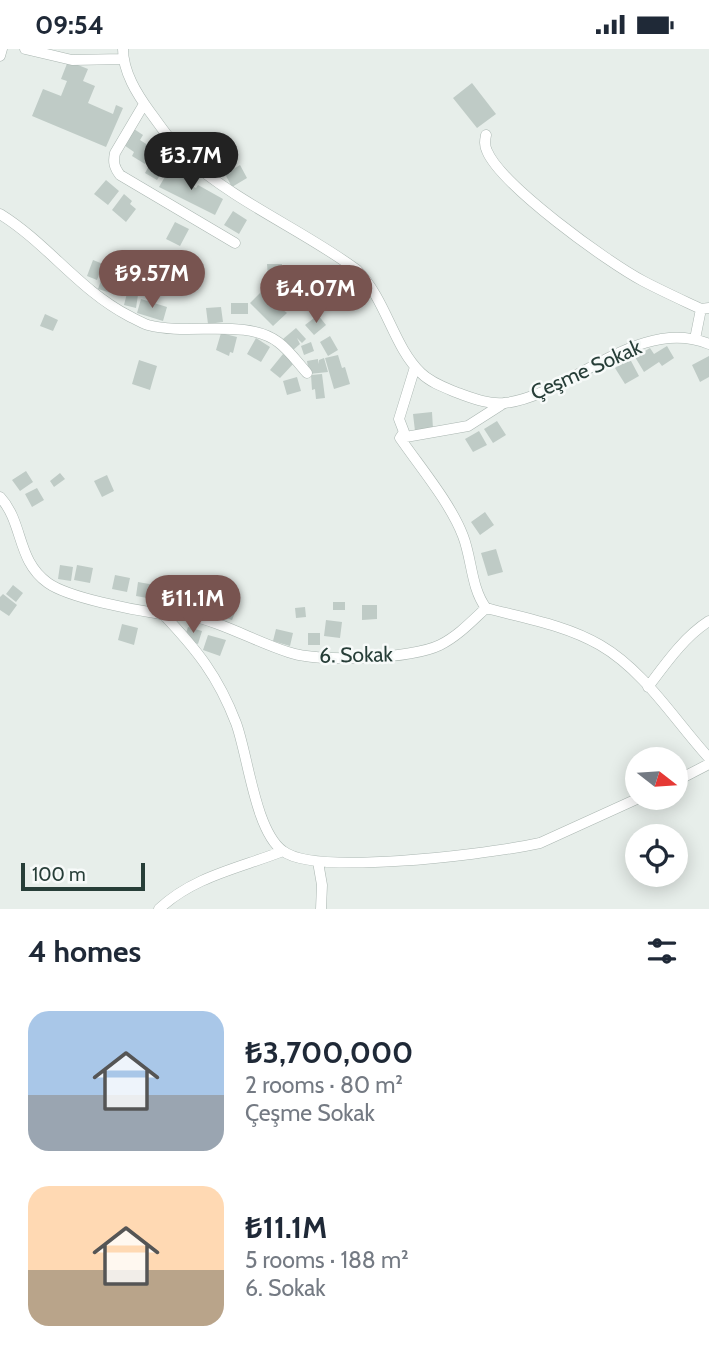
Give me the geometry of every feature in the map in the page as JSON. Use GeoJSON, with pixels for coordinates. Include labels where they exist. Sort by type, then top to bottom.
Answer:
{"type":"FeatureCollection","features":[{"type":"Feature","properties":{"kind":"street"},"geometry":{"type":"LineString","coordinates":[[0,56],[2,49]]}},
{"type":"Feature","properties":{"kind":"street"},"geometry":{"type":"LineString","coordinates":[[25,49],[72,60],[123,54]]}},
{"type":"Feature","properties":{"kind":"street","name":"Çeşme Sokak"},"geometry":{"type":"LineString","coordinates":[[123,54],[129,75],[144,104],[169,137],[196,165],[223,185],[357,269],[374,289],[400,344],[415,367],[430,380],[444,387],[481,400],[504,403],[541,392],[628,348],[671,339],[695,339],[709,344]]}},
{"type":"Feature","properties":{"kind":"street"},"geometry":{"type":"LineString","coordinates":[[144,104],[115,153],[115,169],[120,175],[235,243]]}},
{"type":"Feature","properties":{"kind":"street"},"geometry":{"type":"LineString","coordinates":[[486,135],[487,152],[504,176],[573,234],[642,281],[705,308],[695,339]]}},
{"type":"Feature","properties":{"kind":"street"},"geometry":{"type":"LineString","coordinates":[[0,214],[24,229],[99,298],[124,313],[148,325],[190,330],[258,331],[281,344],[307,373]]}},
{"type":"Feature","properties":{"kind":"street"},"geometry":{"type":"LineString","coordinates":[[400,438],[404,432],[399,419],[415,367]]}},
{"type":"Feature","properties":{"kind":"street"},"geometry":{"type":"LineString","coordinates":[[400,438],[468,426],[504,403]]}},
{"type":"Feature","properties":{"kind":"street"},"geometry":{"type":"LineString","coordinates":[[400,438],[462,533],[477,596],[486,608],[539,621],[586,638],[611,652],[648,687],[709,758]]}},
{"type":"Feature","properties":{"kind":"street","name":"6. Sokak"},"geometry":{"type":"LineString","coordinates":[[0,497],[12,513],[26,560],[47,583],[72,594],[163,614],[197,618],[290,653],[317,657],[409,654],[432,648],[454,637],[486,608]]}},
{"type":"Feature","properties":{"kind":"street"},"geometry":{"type":"LineString","coordinates":[[163,614],[198,651],[212,673],[236,723],[260,813],[283,851],[318,862],[402,860],[525,846],[540,843],[625,804]]}},
{"type":"Feature","properties":{"kind":"street"},"geometry":{"type":"LineString","coordinates":[[648,687],[678,649],[709,621]]}},
{"type":"Feature","properties":{"kind":"street"},"geometry":{"type":"LineString","coordinates":[[688,775],[709,764]]}},
{"type":"Feature","properties":{"kind":"street"},"geometry":{"type":"LineString","coordinates":[[159,909],[178,893],[204,879],[283,851]]}},
{"type":"Feature","properties":{"kind":"street"},"geometry":{"type":"LineString","coordinates":[[318,862],[322,885],[321,909]]}},
{"type":"Feature","properties":{"kind":"building"},"geometry":{"type":"Polygon","coordinates":[[[68,61],[88,69],[83,81],[95,86],[88,103],[113,114],[116,105],[123,108],[106,147],[32,116],[43,89],[61,96],[67,81],[61,79],[68,61]]]}},
{"type":"Feature","properties":{"kind":"building"},"geometry":{"type":"Polygon","coordinates":[[[472,83],[496,114],[477,128],[453,98],[472,83]]]}},
{"type":"Feature","properties":{"kind":"building"},"geometry":{"type":"Polygon","coordinates":[[[131,127],[143,135],[140,140],[154,149],[145,164],[132,156],[134,152],[121,143],[131,127]]]}},
{"type":"Feature","properties":{"kind":"building"},"geometry":{"type":"Polygon","coordinates":[[[198,145],[212,154],[214,151],[226,160],[215,175],[190,156],[198,145]]]}},
{"type":"Feature","properties":{"kind":"building"},"geometry":{"type":"Polygon","coordinates":[[[154,157],[167,164],[157,180],[145,173],[154,157]]]}},
{"type":"Feature","properties":{"kind":"building"},"geometry":{"type":"Polygon","coordinates":[[[240,165],[247,178],[232,187],[225,174],[240,165]]]}},
{"type":"Feature","properties":{"kind":"building"},"geometry":{"type":"Polygon","coordinates":[[[170,168],[192,181],[190,185],[196,188],[198,185],[223,199],[215,215],[159,187],[170,168]]]}},
{"type":"Feature","properties":{"kind":"building"},"geometry":{"type":"Polygon","coordinates":[[[106,180],[119,191],[108,205],[94,194],[106,180]]]}},
{"type":"Feature","properties":{"kind":"building"},"geometry":{"type":"Polygon","coordinates":[[[124,194],[136,209],[126,222],[112,210],[124,194]]]}},
{"type":"Feature","properties":{"kind":"building"},"geometry":{"type":"Polygon","coordinates":[[[233,211],[247,220],[239,234],[224,225],[233,211]]]}},
{"type":"Feature","properties":{"kind":"building"},"geometry":{"type":"Polygon","coordinates":[[[175,222],[189,229],[180,246],[166,239],[175,222]]]}},
{"type":"Feature","properties":{"kind":"building"},"geometry":{"type":"Polygon","coordinates":[[[93,260],[103,264],[97,280],[87,276],[93,260]]]}},
{"type":"Feature","properties":{"kind":"building"},"geometry":{"type":"Polygon","coordinates":[[[267,264],[282,264],[282,276],[268,277],[267,264]]]}},
{"type":"Feature","properties":{"kind":"building"},"geometry":{"type":"Polygon","coordinates":[[[103,275],[122,281],[118,295],[98,289],[103,275]]]}},
{"type":"Feature","properties":{"kind":"building"},"geometry":{"type":"Polygon","coordinates":[[[261,292],[268,300],[272,296],[285,306],[282,309],[287,313],[273,326],[250,303],[261,292]]]}},
{"type":"Feature","properties":{"kind":"building"},"geometry":{"type":"Polygon","coordinates":[[[127,293],[138,295],[136,308],[124,305],[127,293]]]}},
{"type":"Feature","properties":{"kind":"building"},"geometry":{"type":"Polygon","coordinates":[[[141,299],[167,307],[163,321],[137,313],[141,299]]]}},
{"type":"Feature","properties":{"kind":"building"},"geometry":{"type":"Polygon","coordinates":[[[231,303],[248,303],[248,314],[231,314],[231,303]]]}},
{"type":"Feature","properties":{"kind":"building"},"geometry":{"type":"Polygon","coordinates":[[[221,307],[223,322],[208,324],[206,308],[221,307]]]}},
{"type":"Feature","properties":{"kind":"building"},"geometry":{"type":"Polygon","coordinates":[[[45,314],[58,320],[53,331],[40,326],[45,314]]]}},
{"type":"Feature","properties":{"kind":"building"},"geometry":{"type":"Polygon","coordinates":[[[318,315],[326,325],[314,335],[305,325],[318,315]]]}},
{"type":"Feature","properties":{"kind":"building"},"geometry":{"type":"Polygon","coordinates":[[[296,328],[306,339],[302,343],[297,338],[300,344],[292,351],[283,339],[296,328]]]}},
{"type":"Feature","properties":{"kind":"building"},"geometry":{"type":"Polygon","coordinates":[[[221,333],[237,337],[233,353],[230,352],[229,356],[216,350],[221,333]]]}},
{"type":"Feature","properties":{"kind":"building"},"geometry":{"type":"Polygon","coordinates":[[[330,336],[338,350],[328,356],[320,342],[330,336]]]}},
{"type":"Feature","properties":{"kind":"building"},"geometry":{"type":"Polygon","coordinates":[[[256,338],[270,347],[261,362],[247,354],[256,338]]]}},
{"type":"Feature","properties":{"kind":"building"},"geometry":{"type":"Polygon","coordinates":[[[311,342],[314,351],[304,355],[301,346],[311,342]]]}},
{"type":"Feature","properties":{"kind":"building"},"geometry":{"type":"Polygon","coordinates":[[[667,346],[674,358],[662,366],[659,362],[644,372],[635,357],[650,348],[654,354],[667,346]]]}},
{"type":"Feature","properties":{"kind":"building"},"geometry":{"type":"Polygon","coordinates":[[[283,354],[294,363],[280,378],[270,370],[283,354]]]}},
{"type":"Feature","properties":{"kind":"building"},"geometry":{"type":"Polygon","coordinates":[[[338,355],[350,384],[334,389],[325,358],[338,355]]]}},
{"type":"Feature","properties":{"kind":"building"},"geometry":{"type":"Polygon","coordinates":[[[709,356],[709,377],[700,382],[692,365],[709,356]]]}},
{"type":"Feature","properties":{"kind":"building"},"geometry":{"type":"Polygon","coordinates":[[[324,358],[328,372],[309,374],[307,361],[318,359],[318,364],[319,360],[324,358]]]}},
{"type":"Feature","properties":{"kind":"building"},"geometry":{"type":"Polygon","coordinates":[[[630,359],[639,376],[625,384],[615,368],[630,359]]]}},
{"type":"Feature","properties":{"kind":"building"},"geometry":{"type":"Polygon","coordinates":[[[139,360],[157,366],[150,390],[132,384],[139,360]]]}},
{"type":"Feature","properties":{"kind":"building"},"geometry":{"type":"Polygon","coordinates":[[[322,374],[325,398],[316,399],[311,375],[322,374]]]}},
{"type":"Feature","properties":{"kind":"building"},"geometry":{"type":"Polygon","coordinates":[[[297,377],[301,391],[287,395],[283,381],[297,377]]]}},
{"type":"Feature","properties":{"kind":"building"},"geometry":{"type":"Polygon","coordinates":[[[432,412],[433,429],[415,431],[413,414],[432,412]]]}},
{"type":"Feature","properties":{"kind":"building"},"geometry":{"type":"Polygon","coordinates":[[[497,421],[506,435],[493,443],[484,429],[497,421]]]}},
{"type":"Feature","properties":{"kind":"building"},"geometry":{"type":"Polygon","coordinates":[[[479,431],[487,445],[473,452],[465,439],[479,431]]]}},
{"type":"Feature","properties":{"kind":"building"},"geometry":{"type":"Polygon","coordinates":[[[26,471],[33,482],[20,491],[12,480],[26,471]]]}},
{"type":"Feature","properties":{"kind":"building"},"geometry":{"type":"Polygon","coordinates":[[[60,473],[65,479],[54,487],[50,481],[60,473]]]}},
{"type":"Feature","properties":{"kind":"building"},"geometry":{"type":"Polygon","coordinates":[[[107,475],[114,491],[102,497],[94,481],[107,475]]]}},
{"type":"Feature","properties":{"kind":"building"},"geometry":{"type":"Polygon","coordinates":[[[37,488],[44,500],[32,507],[25,494],[37,488]]]}},
{"type":"Feature","properties":{"kind":"building"},"geometry":{"type":"Polygon","coordinates":[[[485,512],[494,525],[480,535],[471,522],[485,512]]]}},
{"type":"Feature","properties":{"kind":"building"},"geometry":{"type":"Polygon","coordinates":[[[496,549],[503,572],[488,576],[481,553],[496,549]]]}},
{"type":"Feature","properties":{"kind":"building"},"geometry":{"type":"Polygon","coordinates":[[[60,565],[73,567],[71,581],[58,579],[60,565]]]}},
{"type":"Feature","properties":{"kind":"building"},"geometry":{"type":"Polygon","coordinates":[[[77,565],[93,568],[90,583],[74,580],[77,565]]]}},
{"type":"Feature","properties":{"kind":"building"},"geometry":{"type":"Polygon","coordinates":[[[115,575],[130,578],[127,592],[112,589],[115,575]]]}},
{"type":"Feature","properties":{"kind":"building"},"geometry":{"type":"Polygon","coordinates":[[[138,582],[155,585],[153,599],[136,596],[138,582]]]}},
{"type":"Feature","properties":{"kind":"building"},"geometry":{"type":"Polygon","coordinates":[[[13,585],[23,593],[16,602],[6,594],[13,585]]]}},
{"type":"Feature","properties":{"kind":"building"},"geometry":{"type":"Polygon","coordinates":[[[196,589],[211,593],[207,609],[192,606],[196,589]]]}},
{"type":"Feature","properties":{"kind":"building"},"geometry":{"type":"Polygon","coordinates":[[[3,594],[17,605],[9,616],[0,610],[0,597],[3,594]]]}},
{"type":"Feature","properties":{"kind":"building"},"geometry":{"type":"Polygon","coordinates":[[[222,600],[238,605],[232,620],[217,615],[222,600]]]}},
{"type":"Feature","properties":{"kind":"building"},"geometry":{"type":"Polygon","coordinates":[[[333,602],[345,602],[345,610],[333,610],[333,602]]]}},
{"type":"Feature","properties":{"kind":"building"},"geometry":{"type":"Polygon","coordinates":[[[362,605],[377,605],[377,619],[362,620],[362,605]]]}},
{"type":"Feature","properties":{"kind":"building"},"geometry":{"type":"Polygon","coordinates":[[[305,607],[306,617],[296,618],[295,608],[305,607]]]}},
{"type":"Feature","properties":{"kind":"building"},"geometry":{"type":"Polygon","coordinates":[[[326,620],[342,622],[340,638],[324,636],[326,620]]]}},
{"type":"Feature","properties":{"kind":"building"},"geometry":{"type":"Polygon","coordinates":[[[122,624],[138,628],[134,645],[118,640],[122,624]]]}},
{"type":"Feature","properties":{"kind":"building"},"geometry":{"type":"Polygon","coordinates":[[[188,627],[202,631],[198,644],[184,639],[188,627]]]}},
{"type":"Feature","properties":{"kind":"building"},"geometry":{"type":"Polygon","coordinates":[[[276,629],[293,633],[290,646],[273,641],[276,629]]]}},
{"type":"Feature","properties":{"kind":"building"},"geometry":{"type":"Polygon","coordinates":[[[308,633],[320,633],[320,645],[308,645],[308,633]]]}},
{"type":"Feature","properties":{"kind":"building"},"geometry":{"type":"Polygon","coordinates":[[[208,635],[226,640],[220,656],[203,650],[208,635]]]}}]}
